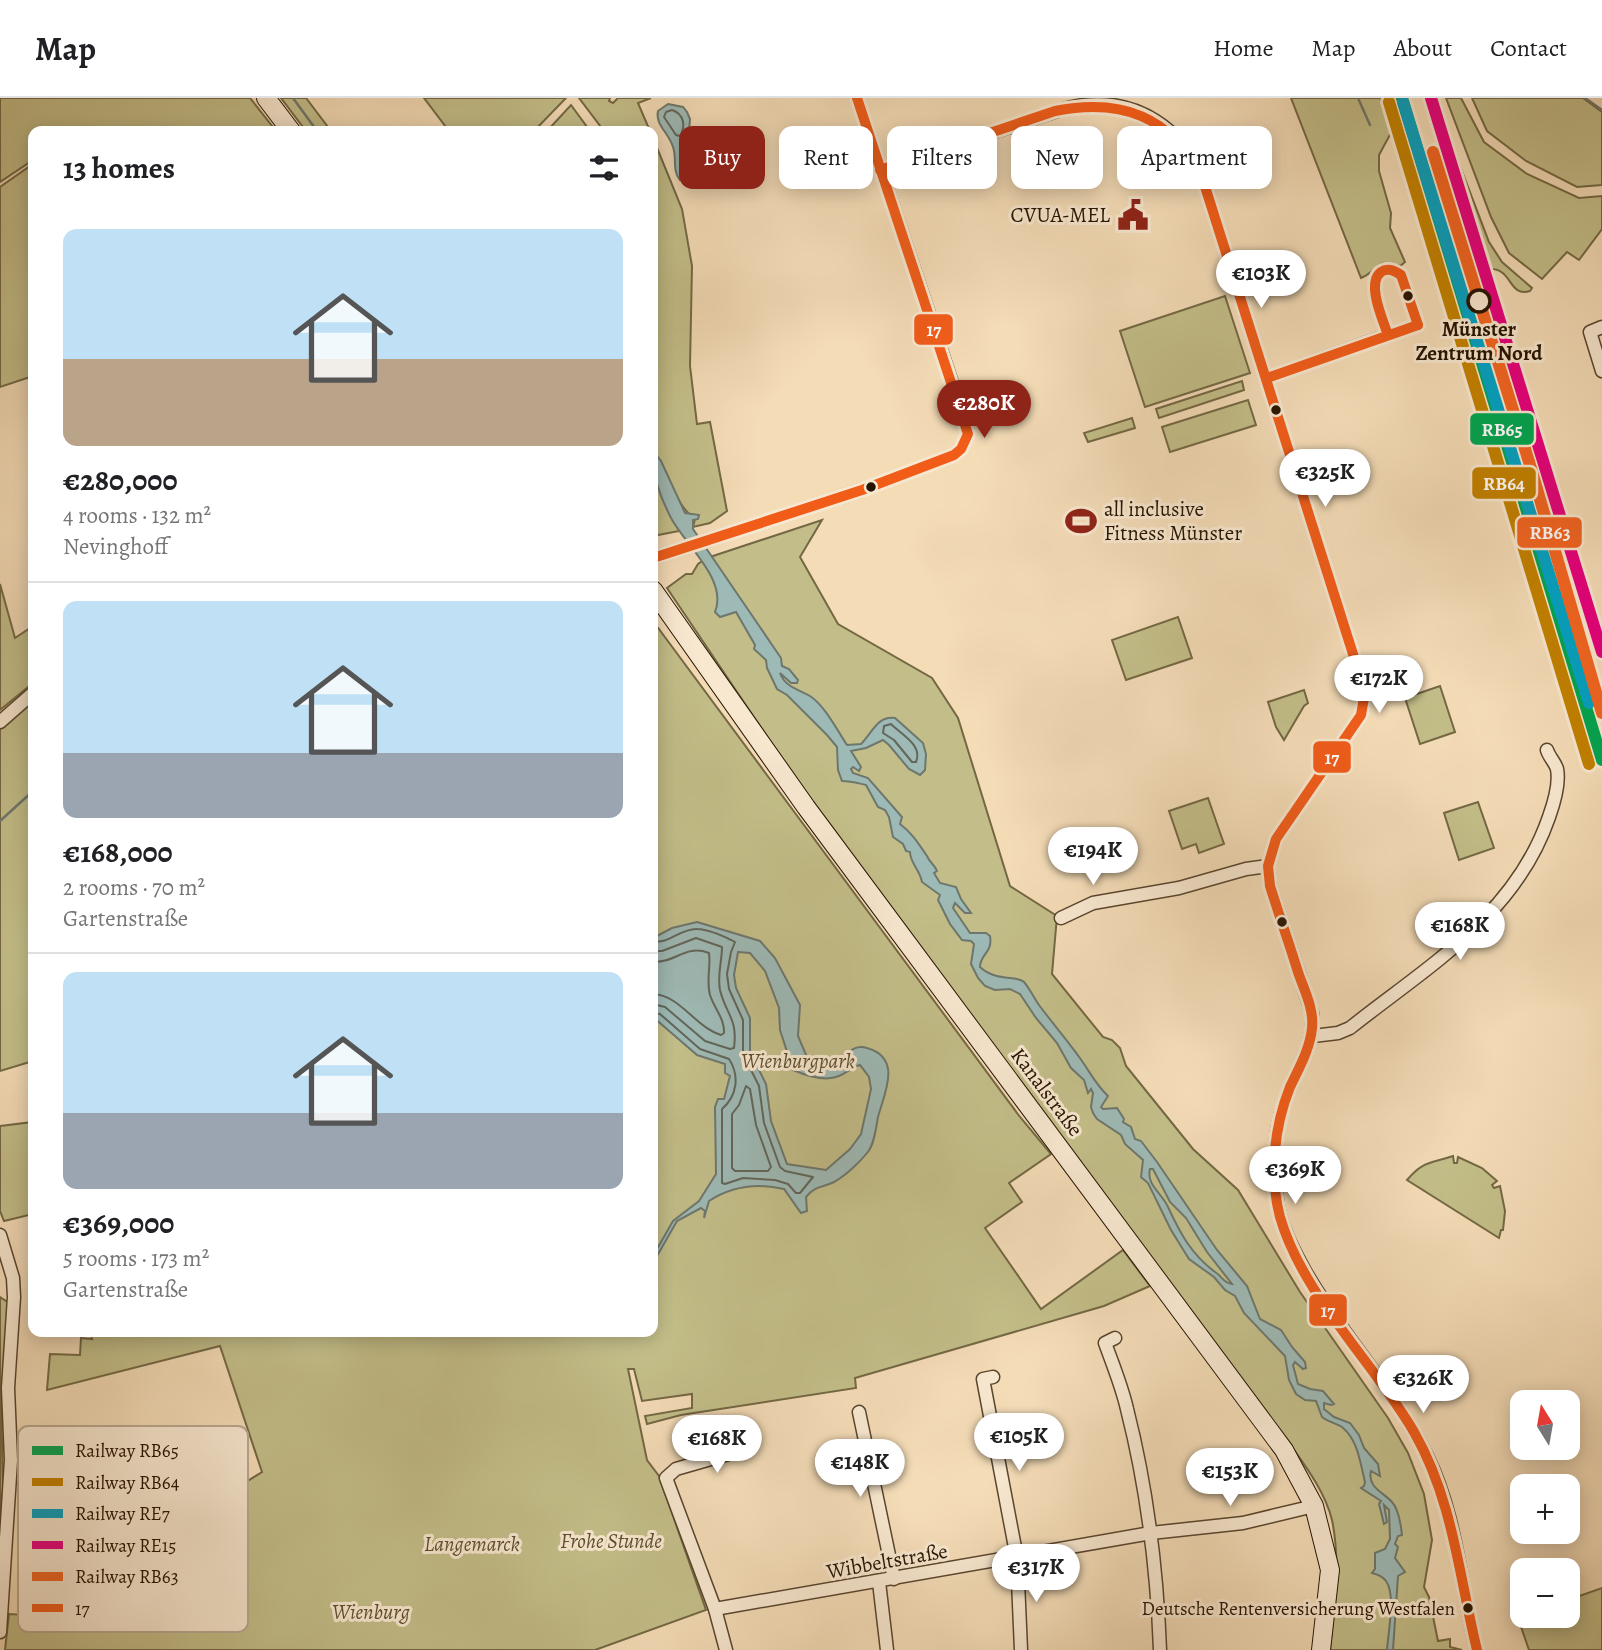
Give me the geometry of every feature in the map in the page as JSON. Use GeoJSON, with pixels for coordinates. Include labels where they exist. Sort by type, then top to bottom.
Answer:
{"type":"FeatureCollection","features":[{"type":"Feature","properties":{"kind":"main road"},"geometry":{"type":"LineString","coordinates":[[266,98],[287,126]]}},
{"type":"Feature","properties":{"kind":"main road","name":"Kanalstraße"},"geometry":{"type":"LineString","coordinates":[[658,597],[812,815],[1284,1450],[1314,1506],[1330,1570],[1321,1650]]}},
{"type":"Feature","properties":{"kind":"street"},"geometry":{"type":"LineString","coordinates":[[658,556],[862,489],[954,454],[965,442],[968,434],[965,422],[857,98]]}},
{"type":"Feature","properties":{"kind":"street"},"geometry":{"type":"LineString","coordinates":[[880,170],[1082,106],[1122,107],[1156,120],[1176,136],[1189,152],[1202,177],[1364,684],[1365,701],[1361,715],[1276,839],[1268,866],[1270,886],[1312,1013],[1311,1042],[1279,1118],[1274,1151],[1274,1177],[1279,1211],[1289,1239],[1317,1292],[1395,1400],[1427,1456],[1446,1503],[1477,1650]]}},
{"type":"Feature","properties":{"kind":"street"},"geometry":{"type":"LineString","coordinates":[[1596,330],[1602,371]]}},
{"type":"Feature","properties":{"kind":"street"},"geometry":{"type":"LineString","coordinates":[[1267,378],[1388,335]]}},
{"type":"Feature","properties":{"kind":"street"},"geometry":{"type":"LineString","coordinates":[[0,722],[28,697]]}},
{"type":"Feature","properties":{"kind":"street"},"geometry":{"type":"LineString","coordinates":[[1311,1042],[1350,1028],[1456,944],[1500,905],[1534,856],[1553,806],[1557,769],[1547,750]]}},
{"type":"Feature","properties":{"kind":"street"},"geometry":{"type":"LineString","coordinates":[[1061,918],[1093,903],[1179,888],[1268,866]]}},
{"type":"Feature","properties":{"kind":"street"},"geometry":{"type":"LineString","coordinates":[[0,1235],[10,1268],[14,1297],[8,1388],[11,1460],[0,1632]]}},
{"type":"Feature","properties":{"kind":"street"},"geometry":{"type":"LineString","coordinates":[[1106,1342],[1127,1408],[1151,1533],[1160,1650]]}},
{"type":"Feature","properties":{"kind":"street"},"geometry":{"type":"LineString","coordinates":[[983,1379],[1017,1558],[1021,1650]]}},
{"type":"Feature","properties":{"kind":"street"},"geometry":{"type":"LineString","coordinates":[[859,1412],[894,1579]]}},
{"type":"Feature","properties":{"kind":"street"},"geometry":{"type":"LineString","coordinates":[[726,1650],[715,1609],[666,1478],[676,1469],[749,1448]]}},
{"type":"Feature","properties":{"kind":"street","name":"Wibbeltstraße"},"geometry":{"type":"LineString","coordinates":[[715,1609],[1151,1533],[1243,1523],[1314,1506]]}},
{"type":"Feature","properties":{"kind":"street"},"geometry":{"type":"LineString","coordinates":[[879,1582],[887,1650]]}},
{"type":"Feature","properties":{"kind":"green space"},"geometry":{"type":"Polygon","coordinates":[[[0,98],[250,98],[272,126],[28,126],[28,163],[0,182],[0,98]]]}},
{"type":"Feature","properties":{"kind":"green space"},"geometry":{"type":"Polygon","coordinates":[[[281,98],[306,98],[327,126],[302,126],[281,98]]]}},
{"type":"Feature","properties":{"kind":"green space"},"geometry":{"type":"Polygon","coordinates":[[[424,98],[566,98],[539,126],[445,126],[424,98]]]}},
{"type":"Feature","properties":{"kind":"green space"},"geometry":{"type":"Polygon","coordinates":[[[579,98],[610,98],[609,101],[613,103],[618,98],[651,98],[638,103],[648,126],[600,126],[579,98]]]}},
{"type":"Feature","properties":{"kind":"green space"},"geometry":{"type":"Polygon","coordinates":[[[1291,98],[1380,98],[1392,131],[1379,155],[1379,171],[1391,213],[1390,228],[1405,262],[1400,266],[1382,264],[1361,278],[1291,98]]]}},
{"type":"Feature","properties":{"kind":"green space"},"geometry":{"type":"Polygon","coordinates":[[[1446,98],[1461,98],[1484,142],[1527,174],[1579,198],[1602,196],[1602,229],[1579,260],[1567,252],[1542,279],[1509,253],[1491,217],[1446,98]]]}},
{"type":"Feature","properties":{"kind":"green space"},"geometry":{"type":"Polygon","coordinates":[[[1472,98],[1583,98],[1602,112],[1602,185],[1577,187],[1526,161],[1487,131],[1472,98]]]}},
{"type":"Feature","properties":{"kind":"green space"},"geometry":{"type":"Polygon","coordinates":[[[571,105],[586,126],[552,126],[571,105]]]}},
{"type":"Feature","properties":{"kind":"green space"},"geometry":{"type":"Polygon","coordinates":[[[658,150],[682,209],[692,266],[690,366],[697,424],[710,422],[727,511],[710,523],[693,527],[695,519],[682,505],[659,459],[658,150]]]}},
{"type":"Feature","properties":{"kind":"green space"},"geometry":{"type":"Polygon","coordinates":[[[1457,158],[1489,242],[1502,262],[1532,288],[1530,291],[1517,290],[1501,272],[1486,269],[1451,159],[1457,158]]]}},
{"type":"Feature","properties":{"kind":"green space"},"geometry":{"type":"Polygon","coordinates":[[[28,167],[28,378],[0,387],[0,187],[28,167]]]}},
{"type":"Feature","properties":{"kind":"green space"},"geometry":{"type":"Polygon","coordinates":[[[1225,296],[1250,373],[1145,407],[1120,331],[1225,296]]]}},
{"type":"Feature","properties":{"kind":"green space"},"geometry":{"type":"Polygon","coordinates":[[[1242,381],[1244,390],[1159,418],[1156,409],[1242,381]]]}},
{"type":"Feature","properties":{"kind":"green space"},"geometry":{"type":"Polygon","coordinates":[[[1248,400],[1256,425],[1170,452],[1162,427],[1248,400]]]}},
{"type":"Feature","properties":{"kind":"green space"},"geometry":{"type":"Polygon","coordinates":[[[1132,418],[1135,428],[1088,442],[1084,433],[1132,418]]]}},
{"type":"Feature","properties":{"kind":"green space"},"geometry":{"type":"Polygon","coordinates":[[[658,486],[679,531],[658,535],[658,486]]]}},
{"type":"Feature","properties":{"kind":"green space"},"geometry":{"type":"Polygon","coordinates":[[[822,520],[800,557],[838,624],[932,678],[958,718],[1010,886],[1057,916],[1052,974],[1103,1037],[1112,1040],[1120,1048],[1126,1066],[1193,1149],[1238,1190],[1300,1292],[1388,1418],[1408,1453],[1424,1494],[1432,1540],[1424,1587],[1429,1597],[1438,1641],[1450,1639],[1450,1647],[1462,1650],[1330,1650],[1336,1585],[1335,1536],[1329,1509],[1313,1478],[830,830],[667,588],[686,574],[692,574],[698,564],[707,558],[822,520]]]}},
{"type":"Feature","properties":{"kind":"green space"},"geometry":{"type":"Polygon","coordinates":[[[0,584],[15,638],[28,629],[28,687],[0,710],[0,584]]]}},
{"type":"Feature","properties":{"kind":"green space"},"geometry":{"type":"Polygon","coordinates":[[[1178,617],[1192,658],[1126,680],[1112,640],[1178,617]]]}},
{"type":"Feature","properties":{"kind":"green space"},"geometry":{"type":"Polygon","coordinates":[[[658,628],[1020,1117],[1051,1154],[1009,1183],[1022,1202],[985,1228],[1041,1309],[1123,1250],[1150,1286],[1104,1306],[855,1378],[856,1388],[681,1415],[647,1424],[645,1416],[692,1408],[692,1394],[642,1401],[634,1369],[628,1369],[647,1460],[659,1476],[706,1610],[595,1650],[5,1650],[9,1614],[18,1615],[18,1632],[248,1632],[248,1481],[262,1472],[220,1346],[47,1390],[50,1354],[80,1355],[81,1338],[658,1337],[658,628]]]}},
{"type":"Feature","properties":{"kind":"green space"},"geometry":{"type":"Polygon","coordinates":[[[1440,686],[1455,732],[1420,744],[1405,698],[1440,686]]]}},
{"type":"Feature","properties":{"kind":"green space"},"geometry":{"type":"Polygon","coordinates":[[[1304,690],[1308,703],[1284,740],[1276,727],[1268,702],[1304,690]]]}},
{"type":"Feature","properties":{"kind":"green space"},"geometry":{"type":"Polygon","coordinates":[[[28,700],[28,1063],[0,1071],[0,725],[28,700]]]}},
{"type":"Feature","properties":{"kind":"green space"},"geometry":{"type":"Polygon","coordinates":[[[1208,798],[1224,844],[1199,853],[1196,844],[1182,849],[1169,811],[1208,798]]]}},
{"type":"Feature","properties":{"kind":"green space"},"geometry":{"type":"Polygon","coordinates":[[[1478,802],[1494,848],[1459,860],[1444,813],[1478,802]]]}},
{"type":"Feature","properties":{"kind":"green space"},"geometry":{"type":"Polygon","coordinates":[[[28,1123],[28,1215],[4,1221],[0,1211],[0,1126],[28,1123]]]}},
{"type":"Feature","properties":{"kind":"green space"},"geometry":{"type":"Polygon","coordinates":[[[1453,1156],[1454,1163],[1457,1163],[1458,1157],[1482,1168],[1497,1181],[1492,1185],[1494,1188],[1500,1186],[1505,1211],[1503,1230],[1499,1238],[1407,1180],[1422,1166],[1453,1156]]]}},
{"type":"Feature","properties":{"kind":"green space"},"geometry":{"type":"Polygon","coordinates":[[[0,1297],[9,1303],[1,1402],[3,1490],[0,1522],[0,1297]]]}},
{"type":"Feature","properties":{"kind":"green space"},"geometry":{"type":"Polygon","coordinates":[[[1602,1588],[1602,1650],[1529,1650],[1521,1628],[1580,1628],[1580,1596],[1602,1588]]]}},
{"type":"Feature","properties":{"kind":"water"},"geometry":{"type":"Polygon","coordinates":[[[668,104],[683,107],[690,119],[689,126],[679,126],[679,178],[675,169],[673,147],[660,125],[658,111],[668,104]]]}},
{"type":"Feature","properties":{"kind":"water"},"geometry":{"type":"Polygon","coordinates":[[[658,457],[685,513],[699,515],[698,519],[693,520],[693,529],[781,658],[782,666],[789,669],[798,680],[797,683],[791,683],[780,673],[785,682],[815,700],[847,745],[861,744],[880,722],[889,718],[895,718],[923,743],[926,754],[925,770],[920,775],[909,769],[883,740],[851,751],[861,767],[859,771],[853,767],[851,769],[853,773],[868,778],[902,817],[900,824],[915,839],[935,867],[937,871],[934,873],[940,883],[956,887],[971,913],[965,913],[955,903],[953,908],[970,933],[986,933],[990,936],[990,946],[980,967],[993,975],[1024,982],[1108,1096],[1101,1107],[1117,1108],[1124,1119],[1123,1122],[1131,1127],[1135,1139],[1141,1141],[1157,1162],[1217,1250],[1247,1286],[1260,1319],[1281,1330],[1305,1362],[1306,1368],[1303,1369],[1295,1362],[1293,1365],[1298,1384],[1323,1391],[1334,1404],[1324,1403],[1324,1409],[1334,1417],[1350,1423],[1364,1448],[1378,1464],[1380,1476],[1371,1471],[1371,1481],[1392,1502],[1398,1513],[1402,1535],[1398,1536],[1395,1544],[1398,1547],[1395,1558],[1405,1572],[1398,1576],[1393,1650],[1387,1650],[1391,1604],[1389,1587],[1383,1578],[1372,1573],[1375,1569],[1375,1553],[1385,1549],[1390,1539],[1389,1510],[1384,1505],[1387,1522],[1384,1524],[1379,1504],[1381,1501],[1361,1488],[1365,1482],[1352,1438],[1342,1427],[1322,1417],[1316,1401],[1305,1400],[1296,1394],[1289,1380],[1285,1356],[1244,1313],[1235,1296],[1189,1259],[1148,1183],[1141,1177],[1143,1160],[1125,1144],[1121,1135],[1097,1119],[1091,1107],[1091,1089],[1088,1093],[1084,1080],[1071,1068],[1057,1043],[1020,994],[1010,989],[995,990],[985,986],[978,978],[971,964],[974,944],[962,940],[938,900],[940,895],[922,882],[910,852],[893,837],[885,810],[878,807],[866,785],[842,781],[838,770],[837,747],[787,695],[777,689],[766,660],[754,649],[755,645],[736,612],[720,617],[715,612],[716,588],[711,576],[678,529],[658,485],[658,457]],[[1150,1169],[1152,1184],[1187,1242],[1199,1258],[1232,1284],[1207,1252],[1186,1218],[1170,1202],[1153,1169],[1150,1169]]]}},
{"type":"Feature","properties":{"kind":"water"},"geometry":{"type":"Polygon","coordinates":[[[697,922],[760,941],[775,958],[800,1005],[798,1036],[809,1062],[830,1065],[856,1048],[867,1048],[885,1060],[888,1078],[869,1150],[843,1176],[810,1193],[806,1197],[807,1211],[801,1213],[784,1189],[755,1186],[736,1189],[709,1201],[704,1218],[705,1211],[701,1208],[677,1221],[658,1254],[658,1247],[673,1221],[699,1201],[716,1174],[715,1107],[718,1099],[724,1099],[730,1076],[725,1073],[725,1064],[697,1055],[658,1021],[658,935],[672,928],[697,922]],[[738,952],[734,975],[736,988],[750,1018],[750,1052],[766,1084],[771,1121],[787,1164],[826,1170],[850,1149],[861,1134],[871,1089],[869,1077],[860,1065],[839,1076],[828,1078],[793,1070],[780,1030],[779,1008],[765,971],[750,953],[738,952]]]}},
{"type":"Feature","properties":{"kind":"waterway"},"geometry":{"type":"LineString","coordinates":[[293,98],[313,126]]}},
{"type":"Feature","properties":{"kind":"waterway"},"geometry":{"type":"LineString","coordinates":[[1358,98],[1370,125]]}},
{"type":"Feature","properties":{"kind":"waterway"},"geometry":{"type":"LineString","coordinates":[[1585,98],[1602,110]]}},
{"type":"Feature","properties":{"kind":"waterway"},"geometry":{"type":"LineString","coordinates":[[0,821],[28,796]]}},
{"type":"Feature","properties":{"kind":"rail line","name":"RB65"},"geometry":{"type":"LineString","coordinates":[[1402,98],[1602,760]]}},
{"type":"Feature","properties":{"kind":"rail line","name":"RE15"},"geometry":{"type":"LineString","coordinates":[[1431,98],[1602,652]]}},
{"type":"Feature","properties":{"kind":"rail line","name":"RB64"},"geometry":{"type":"LineString","coordinates":[[1389,102],[1589,764]]}},
{"type":"Feature","properties":{"kind":"rail line","name":"RE7"},"geometry":{"type":"LineString","coordinates":[[1403,102],[1589,703]]}},
{"type":"Feature","properties":{"kind":"rail line","name":"RB63"},"geometry":{"type":"LineString","coordinates":[[1433,152],[1530,465],[1602,713]]}},
{"type":"Feature","properties":{"kind":"transit line","name":"17"},"geometry":{"type":"LineString","coordinates":[[658,556],[862,490],[954,455],[961,449],[968,434],[857,98]]}},
{"type":"Feature","properties":{"kind":"transit line","name":"17"},"geometry":{"type":"LineString","coordinates":[[880,170],[1055,111],[1102,107],[1142,116],[1159,126],[1175,139],[1202,177],[1365,692],[1361,715],[1276,839],[1268,866],[1270,886],[1312,1013],[1309,1043],[1280,1118],[1274,1168],[1277,1201],[1290,1246],[1305,1273],[1340,1328],[1398,1406],[1427,1458],[1446,1511],[1477,1650]]}},
{"type":"Feature","properties":{"kind":"transit line","name":"17"},"geometry":{"type":"LineString","coordinates":[[1388,335],[1375,293],[1377,277],[1386,270],[1401,275],[1418,325]]}},
{"type":"Feature","properties":{"kind":"transit line","name":"17"},"geometry":{"type":"LineString","coordinates":[[1267,378],[1418,325]]}},
{"type":"Feature","properties":{"kind":"place","name":"CVUA-MEL"},"geometry":{"type":"Point","coordinates":[1133,215]}},
{"type":"Feature","properties":{"kind":"place","name":"Münster Zentrum Nord"},"geometry":{"type":"Point","coordinates":[1479,301]}},
{"type":"Feature","properties":{"kind":"place","name":"all inclusive Fitness Münster"},"geometry":{"type":"Point","coordinates":[1081,521]}},
{"type":"Feature","properties":{"kind":"place","name":"Deutsche Rentenversicherung Westfalen"},"geometry":{"type":"Point","coordinates":[1468,1608]}},
{"type":"Feature","properties":{"kind":"park label","name":"Wienburgpark"},"geometry":{"type":"Point","coordinates":[798,1061]}},
{"type":"Feature","properties":{"kind":"park label","name":"Frohe Stunde"},"geometry":{"type":"Point","coordinates":[611,1541]}},
{"type":"Feature","properties":{"kind":"park label","name":"Langemarck"},"geometry":{"type":"Point","coordinates":[472,1544]}},
{"type":"Feature","properties":{"kind":"park label","name":"Wienburg"},"geometry":{"type":"Point","coordinates":[371,1612]}}]}
